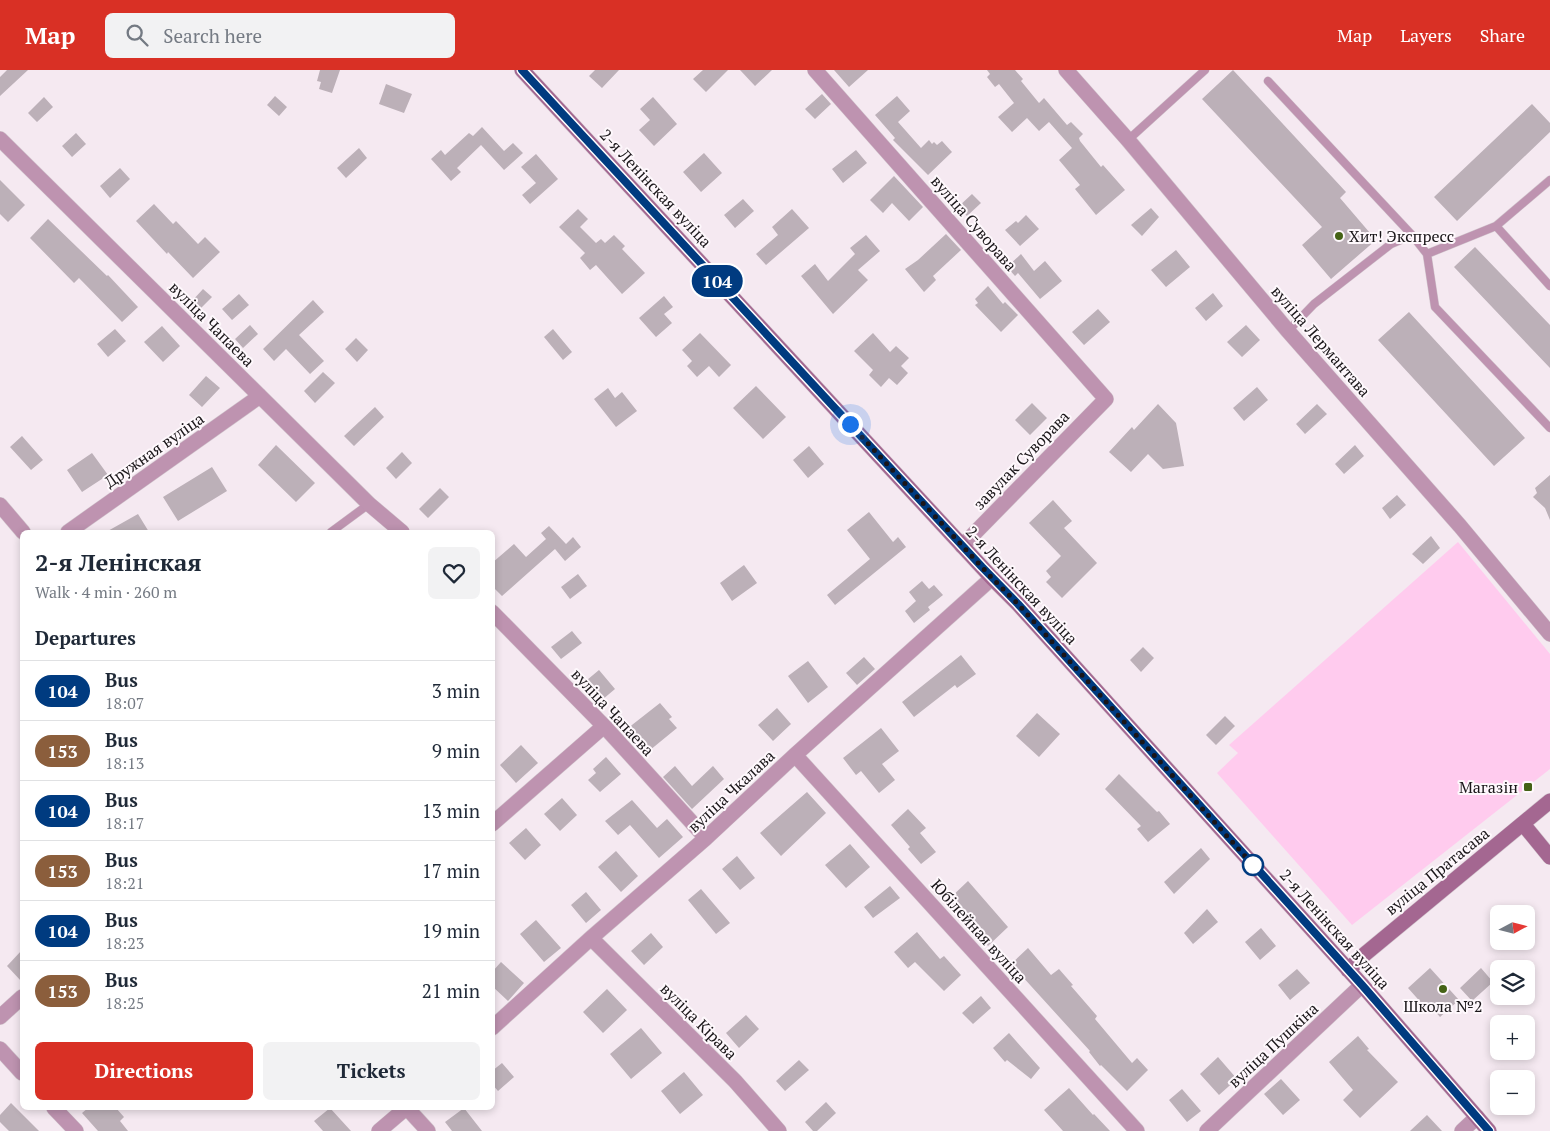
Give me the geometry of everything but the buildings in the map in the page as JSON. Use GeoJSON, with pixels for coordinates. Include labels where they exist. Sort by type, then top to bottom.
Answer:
{"type":"FeatureCollection","features":[{"type":"Feature","properties":{"kind":"main road","name":"2-я Ленінская вуліца"},"geometry":{"type":"LineString","coordinates":[[522,70],[962,546],[1018,604],[1362,985],[1489,1131]]}},
{"type":"Feature","properties":{"kind":"main road","name":"вуліца Пратасава"},"geometry":{"type":"LineString","coordinates":[[1348,970],[1550,801]]}},
{"type":"Feature","properties":{"kind":"main road"},"geometry":{"type":"LineString","coordinates":[[1523,824],[1550,857]]}},
{"type":"Feature","properties":{"kind":"street","name":"вуліца Суворава"},"geometry":{"type":"LineString","coordinates":[[815,70],[1106,399]]}},
{"type":"Feature","properties":{"kind":"street","name":"вуліца Лермантава"},"geometry":{"type":"LineString","coordinates":[[1066,70],[1128,140],[1288,331],[1460,526],[1550,634]]}},
{"type":"Feature","properties":{"kind":"street","name":"вуліца Чапаева"},"geometry":{"type":"LineString","coordinates":[[0,139],[369,504],[400,530]]}},
{"type":"Feature","properties":{"kind":"street","name":"Дружная вуліца"},"geometry":{"type":"LineString","coordinates":[[71,530],[260,396]]}},
{"type":"Feature","properties":{"kind":"street","name":"завулак Суворава"},"geometry":{"type":"LineString","coordinates":[[962,546],[1106,399]]}},
{"type":"Feature","properties":{"kind":"street"},"geometry":{"type":"LineString","coordinates":[[0,505],[21,530]]}},
{"type":"Feature","properties":{"kind":"street","name":"вуліца Чкалава"},"geometry":{"type":"LineString","coordinates":[[495,1025],[706,838],[795,755],[992,578]]}},
{"type":"Feature","properties":{"kind":"street","name":"вуліца Чапаева"},"geometry":{"type":"LineString","coordinates":[[495,615],[604,726],[706,838]]}},
{"type":"Feature","properties":{"kind":"street"},"geometry":{"type":"LineString","coordinates":[[495,821],[604,726]]}},
{"type":"Feature","properties":{"kind":"street","name":"Юбілейная вуліца"},"geometry":{"type":"LineString","coordinates":[[795,755],[1137,1131]]}},
{"type":"Feature","properties":{"kind":"street","name":"вуліца Кірава"},"geometry":{"type":"LineString","coordinates":[[592,938],[735,1081],[779,1131]]}},
{"type":"Feature","properties":{"kind":"street","name":"вуліца Пушкіна"},"geometry":{"type":"LineString","coordinates":[[1207,1131],[1362,985]]}},
{"type":"Feature","properties":{"kind":"street"},"geometry":{"type":"LineString","coordinates":[[0,1017],[20,999]]}},
{"type":"Feature","properties":{"kind":"street"},"geometry":{"type":"LineString","coordinates":[[0,1049],[20,1072]]}},
{"type":"Feature","properties":{"kind":"street"},"geometry":{"type":"LineString","coordinates":[[56,1110],[76,1131]]}},
{"type":"Feature","properties":{"kind":"street"},"geometry":{"type":"LineString","coordinates":[[379,1131],[404,1110]]}},
{"type":"Feature","properties":{"kind":"street"},"geometry":{"type":"LineString","coordinates":[[408,1110],[428,1131]]}},
{"type":"Feature","properties":{"kind":"street"},"geometry":{"type":"LineString","coordinates":[[1462,1131],[1477,1117]]}},
{"type":"Feature","properties":{"kind":"lane"},"geometry":{"type":"LineString","coordinates":[[1128,140],[1205,70]]}},
{"type":"Feature","properties":{"kind":"lane"},"geometry":{"type":"LineString","coordinates":[[1268,81],[1412,235],[1427,254],[1435,307],[1550,428]]}},
{"type":"Feature","properties":{"kind":"lane"},"geometry":{"type":"LineString","coordinates":[[1427,254],[1496,226],[1550,180]]}},
{"type":"Feature","properties":{"kind":"lane"},"geometry":{"type":"LineString","coordinates":[[1496,226],[1550,286]]}},
{"type":"Feature","properties":{"kind":"lane"},"geometry":{"type":"LineString","coordinates":[[1288,331],[1314,304],[1391,244],[1412,235]]}},
{"type":"Feature","properties":{"kind":"lane"},"geometry":{"type":"LineString","coordinates":[[334,530],[369,504]]}},
{"type":"Feature","properties":{"kind":"shaded area"},"geometry":{"type":"Polygon","coordinates":[[[1458,542],[1550,654],[1550,769],[1352,925],[1217,773],[1238,753],[1229,745],[1458,542]]]}},
{"type":"Feature","properties":{"kind":"bus line","name":"104"},"geometry":{"type":"LineString","coordinates":[[522,70],[1018,604],[1362,985],[1489,1131]]}},
{"type":"Feature","properties":{"kind":"place","name":"Хит! Экспресс"},"geometry":{"type":"Point","coordinates":[1339,236]}},
{"type":"Feature","properties":{"kind":"place","name":"Магазін"},"geometry":{"type":"Point","coordinates":[1528,787]}},
{"type":"Feature","properties":{"kind":"place","name":"Школа №2"},"geometry":{"type":"Point","coordinates":[1443,989]}},
{"type":"Feature","properties":{"kind":"route"},"geometry":{"type":"LineString","coordinates":[[850,424],[1018,604],[1253,865]]}}]}
